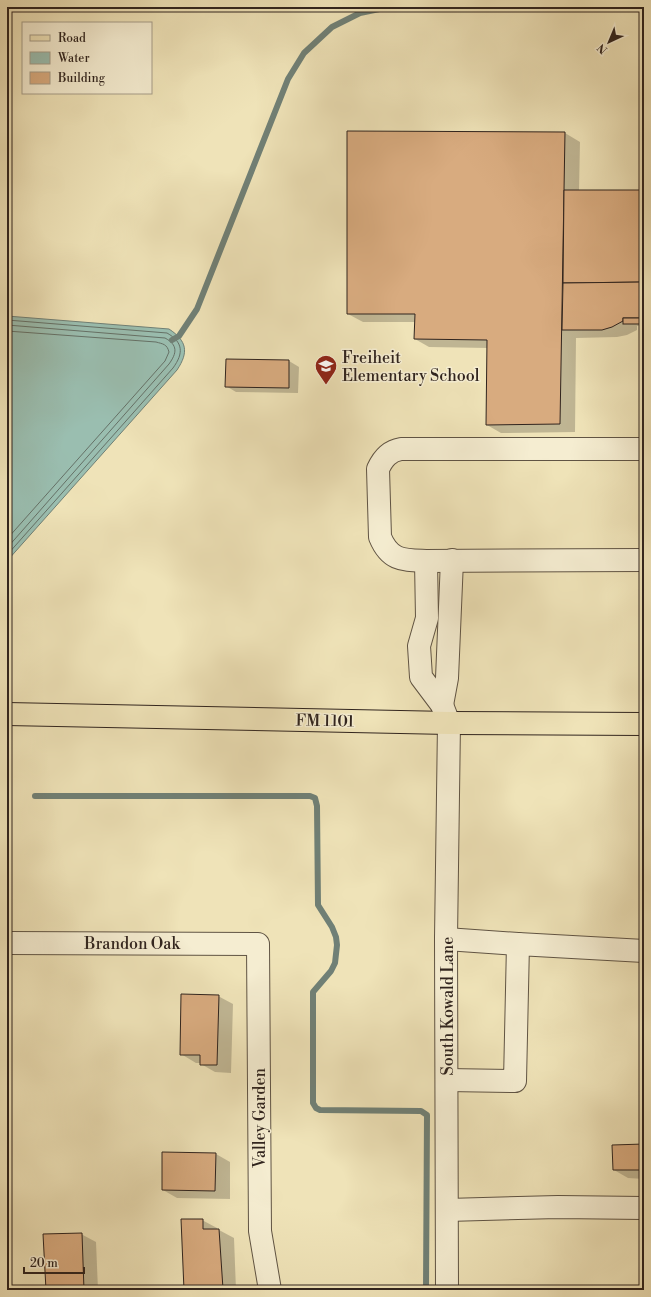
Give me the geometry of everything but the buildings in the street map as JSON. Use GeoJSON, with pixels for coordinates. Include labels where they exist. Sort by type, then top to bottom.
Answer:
{"type":"FeatureCollection","features":[{"type":"Feature","properties":{"kind":"main road","name":"FM 1101"},"geometry":{"type":"LineString","coordinates":[[7,714],[445,714],[644,724]]}},
{"type":"Feature","properties":{"kind":"street"},"geometry":{"type":"LineString","coordinates":[[644,449],[401,449],[394,450],[386,455],[378,469],[380,537],[384,547],[398,558],[426,561],[644,560]]}},
{"type":"Feature","properties":{"kind":"street","name":"South Kowald Lane"},"geometry":{"type":"LineString","coordinates":[[447,1290],[445,714],[452,560]]}},
{"type":"Feature","properties":{"kind":"street"},"geometry":{"type":"LineString","coordinates":[[426,561],[427,618],[420,646],[421,677],[445,714]]}},
{"type":"Feature","properties":{"kind":"street"},"geometry":{"type":"LineString","coordinates":[[446,939],[644,951]]}},
{"type":"Feature","properties":{"kind":"street","name":"Brandon Oak"},"geometry":{"type":"LineString","coordinates":[[7,943],[258,944]]}},
{"type":"Feature","properties":{"kind":"street","name":"Valley Garden"},"geometry":{"type":"LineString","coordinates":[[258,944],[260,1231],[270,1290]]}},
{"type":"Feature","properties":{"kind":"street"},"geometry":{"type":"LineString","coordinates":[[447,1080],[515,1081],[518,944]]}},
{"type":"Feature","properties":{"kind":"street"},"geometry":{"type":"LineString","coordinates":[[447,1210],[558,1207],[644,1208]]}},
{"type":"Feature","properties":{"kind":"water"},"geometry":{"type":"Polygon","coordinates":[[[7,316],[169,329],[183,342],[184,352],[181,364],[177,370],[7,561],[7,316]]]}},
{"type":"Feature","properties":{"kind":"waterway"},"geometry":{"type":"LineString","coordinates":[[172,340],[179,336],[197,309],[288,79],[304,53],[332,27],[360,13],[389,7],[644,9]]}},
{"type":"Feature","properties":{"kind":"waterway"},"geometry":{"type":"LineString","coordinates":[[35,796],[310,796],[315,798],[317,806],[318,905],[332,927],[337,945],[335,963],[331,971],[313,992],[313,1103],[316,1108],[320,1110],[421,1111],[427,1115],[426,1290]]}},
{"type":"Feature","properties":{"kind":"place","name":"Freiheit Elementary School"},"geometry":{"type":"Point","coordinates":[326,386]}}]}
